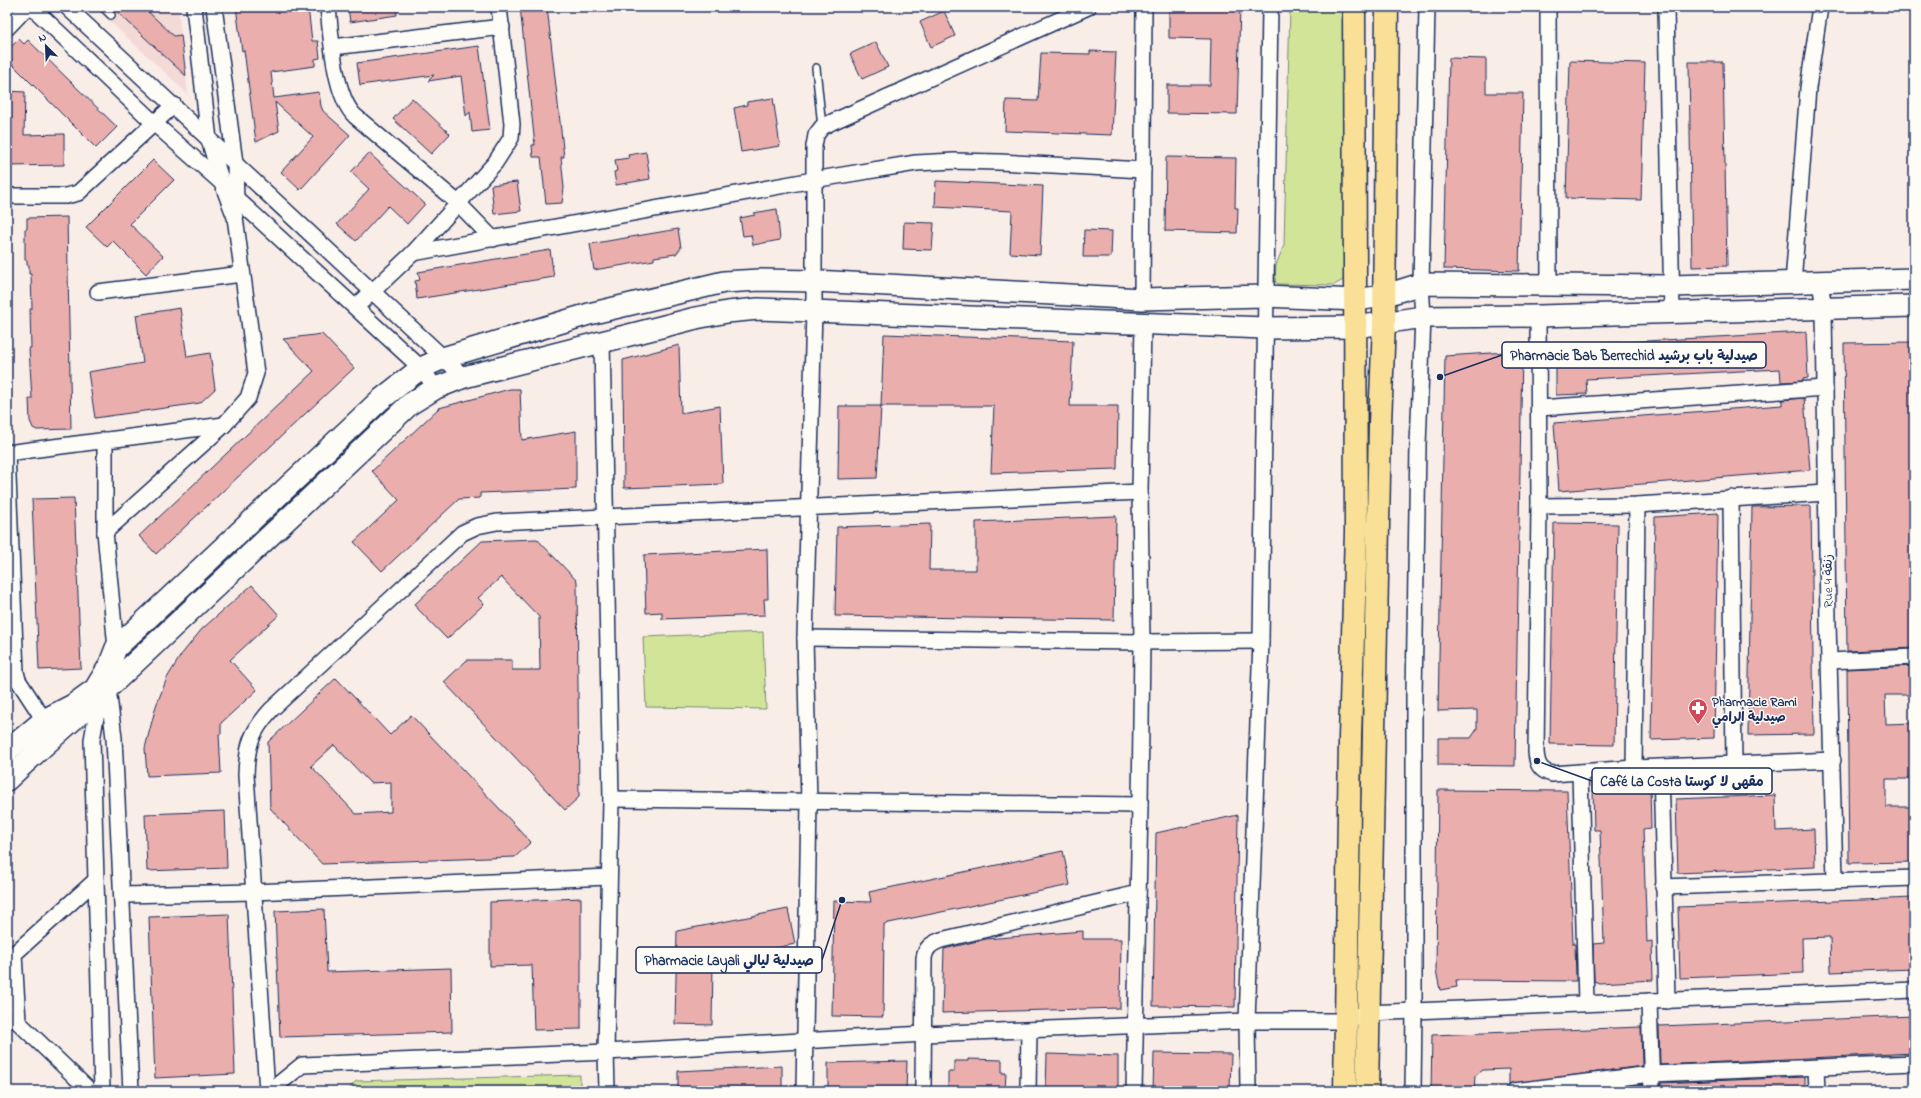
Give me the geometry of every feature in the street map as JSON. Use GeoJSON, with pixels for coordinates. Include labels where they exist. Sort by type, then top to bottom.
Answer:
{"type":"FeatureCollection","features":[{"type":"Feature","properties":{"kind":"highway"},"geometry":{"type":"LineString","coordinates":[[1345,1091],[1345,1021],[1356,532],[1354,7]]}},
{"type":"Feature","properties":{"kind":"highway"},"geometry":{"type":"LineString","coordinates":[[1367,1091],[1367,1013],[1380,423],[1384,324],[1386,7]]}},
{"type":"Feature","properties":{"kind":"main road"},"geometry":{"type":"LineString","coordinates":[[7,751],[44,720],[73,705],[95,689],[109,666],[116,648],[379,401],[421,368],[446,358],[589,314],[690,289],[724,282],[759,280],[815,281],[1142,299],[1265,296],[1356,300],[1383,296],[1421,284],[1671,286],[1914,279]]}},
{"type":"Feature","properties":{"kind":"main road"},"geometry":{"type":"LineString","coordinates":[[7,780],[55,734],[108,688],[404,409],[436,388],[464,376],[602,341],[727,312],[758,310],[1265,328],[1356,327],[1423,317],[1672,313],[1914,306]]}},
{"type":"Feature","properties":{"kind":"street"},"geometry":{"type":"LineString","coordinates":[[7,28],[27,7]]}},
{"type":"Feature","properties":{"kind":"street"},"geometry":{"type":"LineString","coordinates":[[32,7],[155,124],[222,183],[237,199],[421,368],[436,388]]}},
{"type":"Feature","properties":{"kind":"street"},"geometry":{"type":"LineString","coordinates":[[67,7],[464,376]]}},
{"type":"Feature","properties":{"kind":"street"},"geometry":{"type":"LineString","coordinates":[[194,7],[209,140],[222,183],[235,217]]}},
{"type":"Feature","properties":{"kind":"street"},"geometry":{"type":"LineString","coordinates":[[105,532],[224,425],[248,398],[256,373],[235,217],[237,199],[235,163],[214,7]]}},
{"type":"Feature","properties":{"kind":"street"},"geometry":{"type":"LineString","coordinates":[[328,7],[332,47],[346,106],[355,116],[458,203],[493,239]]}},
{"type":"Feature","properties":{"kind":"street"},"geometry":{"type":"LineString","coordinates":[[356,307],[413,253],[495,163],[511,138],[512,124],[499,7]]}},
{"type":"Feature","properties":{"kind":"street"},"geometry":{"type":"LineString","coordinates":[[804,1091],[809,802],[805,638],[807,509],[815,281],[813,180],[814,146],[816,135],[822,127],[1088,7]]}},
{"type":"Feature","properties":{"kind":"street"},"geometry":{"type":"LineString","coordinates":[[1142,299],[1144,7]]}},
{"type":"Feature","properties":{"kind":"street"},"geometry":{"type":"LineString","coordinates":[[1248,1091],[1247,1022],[1261,641],[1270,7]]}},
{"type":"Feature","properties":{"kind":"street"},"geometry":{"type":"LineString","coordinates":[[1413,1091],[1414,688],[1418,445],[1423,317],[1421,284],[1427,7]]}},
{"type":"Feature","properties":{"kind":"street"},"geometry":{"type":"LineString","coordinates":[[1548,7],[1549,285]]}},
{"type":"Feature","properties":{"kind":"street"},"geometry":{"type":"LineString","coordinates":[[1666,7],[1672,313]]}},
{"type":"Feature","properties":{"kind":"street"},"geometry":{"type":"LineString","coordinates":[[1793,282],[1808,88],[1820,7]]}},
{"type":"Feature","properties":{"kind":"street"},"geometry":{"type":"LineString","coordinates":[[332,47],[502,27]]}},
{"type":"Feature","properties":{"kind":"street"},"geometry":{"type":"LineString","coordinates":[[7,196],[66,196],[78,193],[174,105]]}},
{"type":"Feature","properties":{"kind":"street"},"geometry":{"type":"LineString","coordinates":[[413,253],[813,180],[909,164],[954,161],[1143,170]]}},
{"type":"Feature","properties":{"kind":"street"},"geometry":{"type":"LineString","coordinates":[[98,292],[242,274]]}},
{"type":"Feature","properties":{"kind":"street","name":"Rue 4 زنقة"},"geometry":{"type":"LineString","coordinates":[[1820,282],[1824,308],[1829,661],[1833,760],[1835,880]]}},
{"type":"Feature","properties":{"kind":"street"},"geometry":{"type":"LineString","coordinates":[[1538,316],[1539,506],[1537,761],[1540,768],[1545,772],[1552,774],[1634,768],[1833,760]]}},
{"type":"Feature","properties":{"kind":"street"},"geometry":{"type":"LineString","coordinates":[[1134,1091],[1142,642],[1140,492],[1143,323]]}},
{"type":"Feature","properties":{"kind":"street"},"geometry":{"type":"LineString","coordinates":[[602,341],[610,800],[606,1052],[607,1091]]}},
{"type":"Feature","properties":{"kind":"street"},"geometry":{"type":"LineString","coordinates":[[1539,408],[1825,388]]}},
{"type":"Feature","properties":{"kind":"street"},"geometry":{"type":"LineString","coordinates":[[44,720],[18,680],[16,672],[10,621],[7,452],[224,425]]}},
{"type":"Feature","properties":{"kind":"street"},"geometry":{"type":"LineString","coordinates":[[102,1091],[92,740],[96,717],[108,688],[116,648],[105,532],[105,440]]}},
{"type":"Feature","properties":{"kind":"street"},"geometry":{"type":"LineString","coordinates":[[268,1091],[253,892],[246,760],[252,734],[271,710],[450,543],[469,529],[497,522],[807,509],[1140,492]]}},
{"type":"Feature","properties":{"kind":"street"},"geometry":{"type":"LineString","coordinates":[[1539,506],[1637,505],[1826,493]]}},
{"type":"Feature","properties":{"kind":"street"},"geometry":{"type":"LineString","coordinates":[[1731,498],[1734,764]]}},
{"type":"Feature","properties":{"kind":"street"},"geometry":{"type":"LineString","coordinates":[[1634,768],[1637,505]]}},
{"type":"Feature","properties":{"kind":"street"},"geometry":{"type":"LineString","coordinates":[[805,638],[1142,642],[1261,641]]}},
{"type":"Feature","properties":{"kind":"street"},"geometry":{"type":"LineString","coordinates":[[1829,661],[1914,656]]}},
{"type":"Feature","properties":{"kind":"street"},"geometry":{"type":"LineString","coordinates":[[108,688],[114,738],[132,1091]]}},
{"type":"Feature","properties":{"kind":"street"},"geometry":{"type":"LineString","coordinates":[[1661,768],[1667,1001]]}},
{"type":"Feature","properties":{"kind":"street"},"geometry":{"type":"LineString","coordinates":[[1580,772],[1586,1003]]}},
{"type":"Feature","properties":{"kind":"street"},"geometry":{"type":"LineString","coordinates":[[610,800],[1140,805]]}},
{"type":"Feature","properties":{"kind":"street"},"geometry":{"type":"LineString","coordinates":[[123,896],[609,877]]}},
{"type":"Feature","properties":{"kind":"street"},"geometry":{"type":"LineString","coordinates":[[1663,887],[1914,878]]}},
{"type":"Feature","properties":{"kind":"street"},"geometry":{"type":"LineString","coordinates":[[90,1091],[18,1022],[14,954],[96,880]]}},
{"type":"Feature","properties":{"kind":"street"},"geometry":{"type":"LineString","coordinates":[[923,1091],[924,958],[927,948],[930,945],[941,940],[1138,893]]}},
{"type":"Feature","properties":{"kind":"street"},"geometry":{"type":"LineString","coordinates":[[268,1091],[302,1065],[606,1052],[924,1034],[1247,1022],[1345,1021],[1367,1013],[1914,990]]}},
{"type":"Feature","properties":{"kind":"street"},"geometry":{"type":"LineString","coordinates":[[1648,1001],[1652,1091]]}},
{"type":"Feature","properties":{"kind":"street"},"geometry":{"type":"LineString","coordinates":[[1028,1091],[1029,1030]]}},
{"type":"Feature","properties":{"kind":"street"},"geometry":{"type":"LineString","coordinates":[[1514,1091],[1651,1074],[1914,1063]]}},
{"type":"Feature","properties":{"kind":"street"},"geometry":{"type":"LineString","coordinates":[[1816,1068],[1817,1091]]}},
{"type":"Feature","properties":{"kind":"lane"},"geometry":{"type":"LineString","coordinates":[[102,7],[111,15]]}},
{"type":"Feature","properties":{"kind":"lane"},"geometry":{"type":"LineString","coordinates":[[816,68],[822,127]]}},
{"type":"Feature","properties":{"kind":"shaded area"},"geometry":{"type":"Polygon","coordinates":[[[94,7],[178,7],[188,95],[174,81],[94,7]]]}},
{"type":"Feature","properties":{"kind":"green space"},"geometry":{"type":"Polygon","coordinates":[[[1290,7],[1351,7],[1345,275],[1343,280],[1334,285],[1278,284],[1275,281],[1276,265],[1284,245],[1290,7]]]}},
{"type":"Feature","properties":{"kind":"green space"},"geometry":{"type":"Polygon","coordinates":[[[763,632],[766,709],[646,707],[643,637],[763,632]]]}},
{"type":"Feature","properties":{"kind":"green space"},"geometry":{"type":"Polygon","coordinates":[[[580,1075],[580,1091],[347,1091],[356,1081],[580,1075]]]}},
{"type":"Feature","properties":{"kind":"building"},"geometry":{"type":"Polygon","coordinates":[[[112,7],[143,7],[174,36],[181,35],[186,76],[112,7]]]}},
{"type":"Feature","properties":{"kind":"building"},"geometry":{"type":"Polygon","coordinates":[[[236,7],[308,7],[312,41],[318,41],[320,58],[315,59],[315,66],[271,72],[274,98],[319,92],[323,111],[350,135],[300,190],[281,172],[313,137],[275,102],[279,131],[256,142],[244,50],[242,51],[236,7]]]}},
{"type":"Feature","properties":{"kind":"building"},"geometry":{"type":"Polygon","coordinates":[[[348,7],[396,7],[397,15],[350,22],[348,7]]]}},
{"type":"Feature","properties":{"kind":"building"},"geometry":{"type":"Polygon","coordinates":[[[520,7],[547,7],[564,157],[561,157],[564,188],[562,203],[546,204],[541,157],[533,157],[532,145],[535,145],[520,7]]]}},
{"type":"Feature","properties":{"kind":"building"},"geometry":{"type":"Polygon","coordinates":[[[1169,7],[1240,7],[1237,114],[1167,113],[1167,85],[1210,85],[1211,39],[1169,38],[1169,7]]]}},
{"type":"Feature","properties":{"kind":"building"},"geometry":{"type":"Polygon","coordinates":[[[944,11],[955,36],[931,47],[920,22],[944,11]]]}},
{"type":"Feature","properties":{"kind":"building"},"geometry":{"type":"Polygon","coordinates":[[[19,39],[24,44],[28,40],[117,127],[96,148],[10,62],[12,60],[7,56],[12,51],[9,49],[19,39]]]}},
{"type":"Feature","properties":{"kind":"building"},"geometry":{"type":"Polygon","coordinates":[[[876,42],[888,67],[862,79],[850,54],[876,42]]]}},
{"type":"Feature","properties":{"kind":"building"},"geometry":{"type":"Polygon","coordinates":[[[479,46],[490,130],[472,132],[470,112],[466,116],[461,76],[428,81],[434,75],[360,85],[357,63],[479,46]]]}},
{"type":"Feature","properties":{"kind":"building"},"geometry":{"type":"Polygon","coordinates":[[[1090,51],[1116,52],[1112,135],[1005,131],[1006,100],[1038,101],[1041,53],[1090,54],[1090,51]]]}},
{"type":"Feature","properties":{"kind":"building"},"geometry":{"type":"Polygon","coordinates":[[[1449,58],[1486,59],[1486,93],[1523,93],[1519,271],[1444,269],[1449,58]]]}},
{"type":"Feature","properties":{"kind":"building"},"geometry":{"type":"Polygon","coordinates":[[[1570,61],[1645,63],[1641,200],[1566,198],[1570,61]]]}},
{"type":"Feature","properties":{"kind":"building"},"geometry":{"type":"Polygon","coordinates":[[[1689,62],[1723,62],[1727,266],[1692,267],[1689,62]]]}},
{"type":"Feature","properties":{"kind":"building"},"geometry":{"type":"Polygon","coordinates":[[[7,91],[25,92],[24,135],[64,134],[64,165],[8,166],[7,91]]]}},
{"type":"Feature","properties":{"kind":"building"},"geometry":{"type":"Polygon","coordinates":[[[412,98],[450,134],[431,154],[393,119],[412,98]]]}},
{"type":"Feature","properties":{"kind":"building"},"geometry":{"type":"Polygon","coordinates":[[[773,98],[780,146],[741,152],[734,108],[747,105],[747,102],[773,98]]]}},
{"type":"Feature","properties":{"kind":"building"},"geometry":{"type":"Polygon","coordinates":[[[646,152],[650,179],[616,185],[614,172],[617,171],[615,160],[629,158],[628,155],[646,152]]]}},
{"type":"Feature","properties":{"kind":"building"},"geometry":{"type":"Polygon","coordinates":[[[369,153],[425,204],[407,224],[388,206],[356,241],[337,224],[369,189],[351,172],[369,153]]]}},
{"type":"Feature","properties":{"kind":"building"},"geometry":{"type":"Polygon","coordinates":[[[1166,157],[1236,158],[1235,208],[1238,208],[1237,233],[1165,231],[1166,157]]]}},
{"type":"Feature","properties":{"kind":"building"},"geometry":{"type":"Polygon","coordinates":[[[153,160],[174,180],[130,224],[163,256],[146,274],[113,241],[107,247],[86,227],[153,160]]]}},
{"type":"Feature","properties":{"kind":"building"},"geometry":{"type":"Polygon","coordinates":[[[936,181],[1043,186],[1040,255],[1010,253],[1012,211],[935,207],[936,181]]]}},
{"type":"Feature","properties":{"kind":"building"},"geometry":{"type":"Polygon","coordinates":[[[517,182],[521,211],[494,214],[491,185],[517,182]]]}},
{"type":"Feature","properties":{"kind":"building"},"geometry":{"type":"Polygon","coordinates":[[[777,209],[780,240],[753,245],[751,235],[743,236],[740,218],[755,215],[754,213],[777,209]]]}},
{"type":"Feature","properties":{"kind":"building"},"geometry":{"type":"Polygon","coordinates":[[[67,217],[71,429],[37,430],[33,428],[30,421],[29,399],[32,399],[29,348],[31,348],[30,309],[32,309],[31,274],[29,274],[29,265],[27,265],[27,260],[25,260],[25,229],[27,229],[27,218],[67,217]]]}},
{"type":"Feature","properties":{"kind":"building"},"geometry":{"type":"Polygon","coordinates":[[[904,222],[934,223],[932,250],[903,249],[904,222]]]}},
{"type":"Feature","properties":{"kind":"building"},"geometry":{"type":"Polygon","coordinates":[[[678,229],[681,248],[676,254],[654,257],[654,260],[594,270],[590,244],[678,229]]]}},
{"type":"Feature","properties":{"kind":"building"},"geometry":{"type":"Polygon","coordinates":[[[1084,230],[1112,231],[1111,257],[1083,257],[1084,230]]]}},
{"type":"Feature","properties":{"kind":"building"},"geometry":{"type":"Polygon","coordinates":[[[550,250],[554,277],[417,299],[415,281],[420,280],[418,272],[550,250]]]}},
{"type":"Feature","properties":{"kind":"building"},"geometry":{"type":"Polygon","coordinates":[[[180,308],[187,357],[210,353],[215,389],[200,403],[95,418],[88,372],[143,363],[136,315],[180,308]]]}},
{"type":"Feature","properties":{"kind":"building"},"geometry":{"type":"Polygon","coordinates":[[[1806,332],[1808,378],[1803,379],[1803,381],[1781,382],[1780,369],[1586,379],[1587,394],[1556,395],[1556,346],[1806,332]]]}},
{"type":"Feature","properties":{"kind":"building"},"geometry":{"type":"Polygon","coordinates":[[[322,334],[354,368],[156,554],[139,536],[314,371],[283,339],[322,334]]]}},
{"type":"Feature","properties":{"kind":"building"},"geometry":{"type":"Polygon","coordinates":[[[884,334],[1073,341],[1070,406],[1118,406],[1117,469],[991,473],[994,406],[881,406],[884,334]]]}},
{"type":"Feature","properties":{"kind":"building"},"geometry":{"type":"Polygon","coordinates":[[[1914,342],[1914,648],[1847,651],[1844,343],[1914,342]]]}},
{"type":"Feature","properties":{"kind":"building"},"geometry":{"type":"Polygon","coordinates":[[[679,345],[681,413],[720,406],[723,484],[624,488],[623,360],[679,345]]]}},
{"type":"Feature","properties":{"kind":"building"},"geometry":{"type":"Polygon","coordinates":[[[1522,351],[1515,766],[1438,765],[1438,738],[1471,738],[1477,729],[1477,710],[1438,711],[1445,356],[1522,351]]]}},
{"type":"Feature","properties":{"kind":"building"},"geometry":{"type":"Polygon","coordinates":[[[510,389],[520,389],[522,440],[576,431],[576,489],[480,493],[480,498],[459,499],[382,571],[354,542],[399,500],[372,471],[439,408],[510,389]]]}},
{"type":"Feature","properties":{"kind":"building"},"geometry":{"type":"Polygon","coordinates":[[[1804,398],[1810,470],[1559,491],[1554,423],[1782,405],[1782,400],[1804,398]]]}},
{"type":"Feature","properties":{"kind":"building"},"geometry":{"type":"Polygon","coordinates":[[[839,406],[881,406],[877,478],[838,479],[839,406]]]}},
{"type":"Feature","properties":{"kind":"building"},"geometry":{"type":"Polygon","coordinates":[[[74,498],[81,668],[39,670],[32,499],[74,498]]]}},
{"type":"Feature","properties":{"kind":"building"},"geometry":{"type":"Polygon","coordinates":[[[1811,506],[1814,734],[1748,735],[1752,507],[1811,506]]]}},
{"type":"Feature","properties":{"kind":"building"},"geometry":{"type":"Polygon","coordinates":[[[1718,513],[1714,738],[1651,740],[1655,517],[1718,513]]]}},
{"type":"Feature","properties":{"kind":"building"},"geometry":{"type":"Polygon","coordinates":[[[1116,516],[1114,620],[835,616],[837,527],[930,524],[929,570],[976,570],[976,522],[1116,516]]]}},
{"type":"Feature","properties":{"kind":"building"},"geometry":{"type":"Polygon","coordinates":[[[1554,523],[1618,524],[1614,745],[1550,744],[1554,523]]]}},
{"type":"Feature","properties":{"kind":"building"},"geometry":{"type":"Polygon","coordinates":[[[537,539],[577,581],[579,797],[565,810],[444,682],[467,660],[512,660],[512,670],[540,670],[539,617],[501,577],[478,598],[484,604],[447,639],[414,605],[482,541],[537,539]]]}},
{"type":"Feature","properties":{"kind":"building"},"geometry":{"type":"Polygon","coordinates":[[[767,549],[768,599],[764,599],[765,615],[662,619],[662,612],[646,613],[644,555],[767,549]]]}},
{"type":"Feature","properties":{"kind":"building"},"geometry":{"type":"Polygon","coordinates":[[[252,585],[279,615],[230,660],[257,690],[221,723],[221,734],[219,734],[221,773],[147,776],[145,748],[156,706],[167,678],[181,655],[202,629],[252,585]]]}},
{"type":"Feature","properties":{"kind":"building"},"geometry":{"type":"Polygon","coordinates":[[[1914,666],[1914,695],[1885,695],[1886,724],[1914,723],[1914,779],[1886,779],[1886,807],[1914,807],[1914,862],[1849,863],[1847,669],[1914,666]]]}},
{"type":"Feature","properties":{"kind":"building"},"geometry":{"type":"Polygon","coordinates":[[[336,678],[390,735],[411,715],[531,842],[515,857],[322,864],[270,808],[268,742],[336,678]],[[334,745],[311,766],[356,814],[391,812],[391,782],[370,783],[334,745]]]}},
{"type":"Feature","properties":{"kind":"building"},"geometry":{"type":"Polygon","coordinates":[[[1650,786],[1651,828],[1643,829],[1647,942],[1652,941],[1653,980],[1599,983],[1594,981],[1593,944],[1604,943],[1600,830],[1594,830],[1593,788],[1650,786]]]}},
{"type":"Feature","properties":{"kind":"building"},"geometry":{"type":"Polygon","coordinates":[[[1438,790],[1567,791],[1573,944],[1575,944],[1576,981],[1456,980],[1457,987],[1440,990],[1436,970],[1438,790]]]}},
{"type":"Feature","properties":{"kind":"building"},"geometry":{"type":"Polygon","coordinates":[[[1775,795],[1776,831],[1814,829],[1815,867],[1678,873],[1676,799],[1775,795]]]}},
{"type":"Feature","properties":{"kind":"building"},"geometry":{"type":"Polygon","coordinates":[[[225,811],[227,868],[147,871],[145,814],[225,811]]]}},
{"type":"Feature","properties":{"kind":"building"},"geometry":{"type":"Polygon","coordinates":[[[1238,815],[1235,1007],[1153,1006],[1156,833],[1238,815]]]}},
{"type":"Feature","properties":{"kind":"building"},"geometry":{"type":"Polygon","coordinates":[[[1063,851],[1070,885],[884,924],[883,1017],[832,1016],[834,901],[871,902],[869,892],[1063,851]]]}},
{"type":"Feature","properties":{"kind":"building"},"geometry":{"type":"Polygon","coordinates":[[[581,898],[581,1029],[534,1030],[532,965],[490,966],[490,902],[581,898]]]}},
{"type":"Feature","properties":{"kind":"building"},"geometry":{"type":"Polygon","coordinates":[[[1914,898],[1914,969],[1831,972],[1830,937],[1802,938],[1803,973],[1680,978],[1678,907],[1914,898]]]}},
{"type":"Feature","properties":{"kind":"building"},"geometry":{"type":"Polygon","coordinates":[[[324,909],[327,972],[451,968],[452,1032],[280,1037],[275,911],[324,909]]]}},
{"type":"Feature","properties":{"kind":"building"},"geometry":{"type":"Polygon","coordinates":[[[788,909],[795,944],[713,961],[712,1025],[675,1024],[677,931],[788,909]]]}},
{"type":"Feature","properties":{"kind":"building"},"geometry":{"type":"Polygon","coordinates":[[[229,914],[235,1074],[155,1078],[149,917],[229,914]]]}},
{"type":"Feature","properties":{"kind":"building"},"geometry":{"type":"Polygon","coordinates":[[[1083,931],[1083,939],[1121,939],[1120,1008],[942,1013],[944,949],[986,939],[1083,931]]]}},
{"type":"Feature","properties":{"kind":"building"},"geometry":{"type":"Polygon","coordinates":[[[1914,1016],[1914,1053],[1660,1065],[1659,1026],[1914,1016]]]}},
{"type":"Feature","properties":{"kind":"building"},"geometry":{"type":"Polygon","coordinates":[[[1641,1027],[1642,1066],[1509,1084],[1509,1069],[1483,1070],[1475,1076],[1474,1091],[1431,1091],[1432,1035],[1641,1027]]]}},
{"type":"Feature","properties":{"kind":"building"},"geometry":{"type":"Polygon","coordinates":[[[1154,1053],[1231,1054],[1230,1091],[1153,1091],[1154,1053]]]}},
{"type":"Feature","properties":{"kind":"building"},"geometry":{"type":"Polygon","coordinates":[[[1047,1054],[1118,1056],[1118,1091],[1046,1091],[1047,1054]]]}},
{"type":"Feature","properties":{"kind":"building"},"geometry":{"type":"Polygon","coordinates":[[[968,1059],[1002,1060],[1002,1073],[1006,1073],[1005,1091],[948,1091],[948,1072],[954,1072],[954,1061],[968,1061],[968,1059]]]}},
{"type":"Feature","properties":{"kind":"building"},"geometry":{"type":"Polygon","coordinates":[[[907,1061],[906,1091],[828,1091],[828,1063],[907,1061]]]}},
{"type":"Feature","properties":{"kind":"building"},"geometry":{"type":"Polygon","coordinates":[[[782,1066],[782,1091],[678,1091],[678,1071],[782,1066]]]}},
{"type":"Feature","properties":{"kind":"building"},"geometry":{"type":"Polygon","coordinates":[[[1805,1077],[1805,1091],[1661,1091],[1661,1083],[1805,1077]]]}},
{"type":"Feature","properties":{"kind":"building"},"geometry":{"type":"Polygon","coordinates":[[[1643,1084],[1643,1091],[1587,1091],[1643,1084]]]}},
{"type":"Feature","properties":{"kind":"place","name":"Pharmacie Bab Berrechid صيدلية باب برشيد"},"geometry":{"type":"Point","coordinates":[1440,377]}},
{"type":"Feature","properties":{"kind":"place","name":"Pharmacie Rami صيدلية الرامي"},"geometry":{"type":"Point","coordinates":[1698,725]}},
{"type":"Feature","properties":{"kind":"place","name":"Café La Costa مقهى لا كوستا"},"geometry":{"type":"Point","coordinates":[1537,761]}},
{"type":"Feature","properties":{"kind":"place","name":"Pharmacie Layali صيدلية ليالي"},"geometry":{"type":"Point","coordinates":[842,900]}}]}
